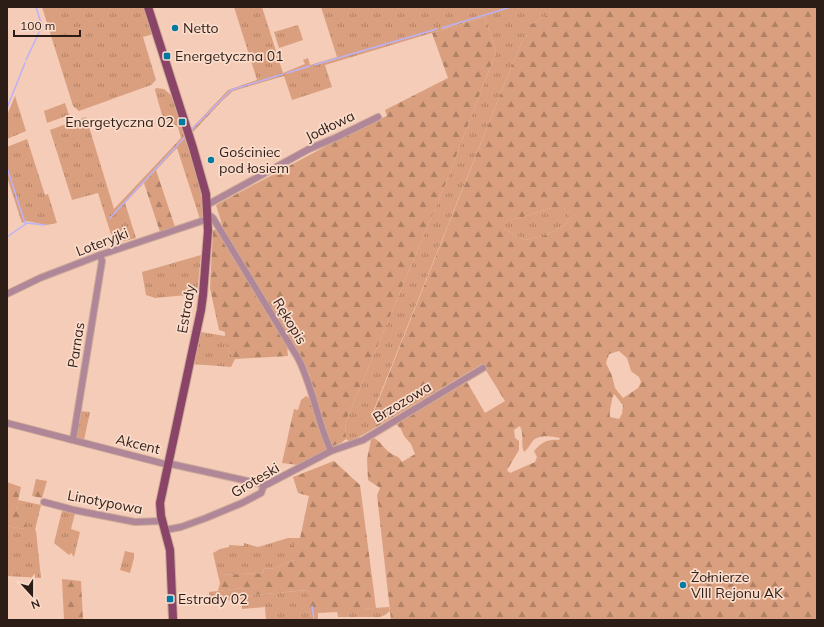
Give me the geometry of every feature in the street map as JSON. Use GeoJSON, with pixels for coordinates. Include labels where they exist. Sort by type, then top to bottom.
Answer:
{"type":"FeatureCollection","features":[{"type":"Feature","properties":{"kind":"main road","name":"Estrady"},"geometry":{"type":"LineString","coordinates":[[148,7],[204,184],[208,216],[202,302],[160,504],[162,521],[171,556],[173,620]]}},
{"type":"Feature","properties":{"kind":"street","name":"Jodłowa"},"geometry":{"type":"LineString","coordinates":[[207,205],[309,149],[378,117]]}},
{"type":"Feature","properties":{"kind":"street","name":"Loteryjki"},"geometry":{"type":"LineString","coordinates":[[7,294],[40,278],[208,216]]}},
{"type":"Feature","properties":{"kind":"street","name":"Rękopis"},"geometry":{"type":"LineString","coordinates":[[208,216],[213,218],[298,358],[304,370],[320,423],[331,451]]}},
{"type":"Feature","properties":{"kind":"street","name":"Parnas"},"geometry":{"type":"LineString","coordinates":[[73,440],[102,261],[100,255]]}},
{"type":"Feature","properties":{"kind":"street","name":"Brzozowa"},"geometry":{"type":"LineString","coordinates":[[331,451],[363,440],[484,368]]}},
{"type":"Feature","properties":{"kind":"street","name":"Akcent"},"geometry":{"type":"LineString","coordinates":[[7,423],[165,464],[168,463],[264,485]]}},
{"type":"Feature","properties":{"kind":"street","name":"Groteski"},"geometry":{"type":"LineString","coordinates":[[165,530],[192,524],[242,503],[261,493],[264,485],[269,484],[331,451]]}},
{"type":"Feature","properties":{"kind":"street","name":"Linotypowa"},"geometry":{"type":"LineString","coordinates":[[44,502],[104,517],[135,522],[162,521]]}},
{"type":"Feature","properties":{"kind":"green space"},"geometry":{"type":"Polygon","coordinates":[[[42,7],[144,7],[153,34],[143,37],[156,80],[151,85],[79,111],[73,106],[42,7]]]}},
{"type":"Feature","properties":{"kind":"green space"},"geometry":{"type":"Polygon","coordinates":[[[234,7],[262,7],[283,73],[305,64],[303,60],[308,58],[310,65],[337,57],[321,7],[551,7],[549,14],[530,25],[528,35],[524,37],[514,60],[373,412],[371,419],[371,430],[350,442],[346,439],[345,423],[445,185],[496,52],[485,17],[325,65],[332,87],[292,100],[284,76],[233,91],[193,132],[192,128],[228,90],[257,80],[234,7]]]}},
{"type":"Feature","properties":{"kind":"green space"},"geometry":{"type":"Polygon","coordinates":[[[551,7],[817,7],[817,620],[391,620],[377,495],[380,488],[368,480],[367,459],[371,440],[374,438],[402,462],[415,454],[411,444],[396,424],[467,382],[485,413],[505,401],[482,364],[371,430],[371,419],[524,37],[528,35],[527,31],[530,25],[549,14],[551,7]],[[551,208],[513,219],[504,224],[504,229],[525,240],[543,236],[565,225],[570,216],[563,208],[551,208]],[[619,351],[609,354],[606,363],[612,376],[615,388],[623,398],[638,388],[641,382],[639,377],[631,371],[627,358],[619,351]],[[614,394],[610,417],[619,419],[622,414],[623,405],[614,394]],[[520,426],[514,430],[515,438],[519,441],[519,450],[507,470],[510,473],[535,462],[537,457],[534,451],[542,443],[551,440],[559,440],[560,438],[549,436],[534,439],[524,452],[520,426]]]}},
{"type":"Feature","properties":{"kind":"green space"},"geometry":{"type":"Polygon","coordinates":[[[485,17],[496,52],[445,185],[345,423],[346,439],[333,446],[328,438],[309,380],[310,375],[225,234],[216,205],[371,122],[387,116],[385,110],[448,78],[432,33],[485,17]]]}},
{"type":"Feature","properties":{"kind":"green space"},"geometry":{"type":"Polygon","coordinates":[[[298,25],[303,40],[279,48],[274,32],[298,25]]]}},
{"type":"Feature","properties":{"kind":"green space"},"geometry":{"type":"Polygon","coordinates":[[[156,88],[164,89],[171,95],[201,188],[205,217],[200,219],[177,148],[125,203],[136,238],[114,244],[98,193],[72,200],[50,130],[69,123],[71,126],[75,125],[75,121],[86,117],[114,209],[181,138],[178,127],[170,121],[164,122],[155,90],[156,88]]]}},
{"type":"Feature","properties":{"kind":"green space"},"geometry":{"type":"Polygon","coordinates":[[[15,96],[26,131],[7,139],[7,115],[15,96]]]}},
{"type":"Feature","properties":{"kind":"green space"},"geometry":{"type":"Polygon","coordinates":[[[65,103],[69,115],[47,123],[44,111],[65,103]]]}},
{"type":"Feature","properties":{"kind":"green space"},"geometry":{"type":"Polygon","coordinates":[[[27,139],[45,195],[48,194],[57,223],[46,225],[27,221],[22,223],[7,177],[7,147],[27,139]]]}},
{"type":"Feature","properties":{"kind":"green space"},"geometry":{"type":"Polygon","coordinates":[[[156,170],[175,227],[160,232],[144,183],[156,170]]]}},
{"type":"Feature","properties":{"kind":"green space"},"geometry":{"type":"Polygon","coordinates":[[[551,208],[563,208],[570,216],[565,225],[543,236],[525,240],[504,229],[504,223],[551,208]]]}},
{"type":"Feature","properties":{"kind":"green space"},"geometry":{"type":"Polygon","coordinates":[[[213,230],[216,230],[287,346],[288,356],[235,359],[230,353],[226,343],[225,332],[219,330],[210,288],[213,230]]]}},
{"type":"Feature","properties":{"kind":"green space"},"geometry":{"type":"Polygon","coordinates":[[[201,255],[197,294],[155,298],[146,295],[142,272],[201,255]]]}},
{"type":"Feature","properties":{"kind":"green space"},"geometry":{"type":"Polygon","coordinates":[[[201,332],[225,336],[228,348],[235,359],[231,367],[193,364],[201,332]]]}},
{"type":"Feature","properties":{"kind":"green space"},"geometry":{"type":"Polygon","coordinates":[[[306,396],[309,398],[328,451],[298,465],[282,463],[294,409],[298,410],[301,400],[306,396]]]}},
{"type":"Feature","properties":{"kind":"green space"},"geometry":{"type":"Polygon","coordinates":[[[79,411],[90,412],[84,440],[76,438],[79,411]]]}},
{"type":"Feature","properties":{"kind":"green space"},"geometry":{"type":"Polygon","coordinates":[[[334,461],[360,485],[376,608],[310,613],[307,590],[243,596],[243,588],[218,591],[220,583],[218,575],[264,573],[263,569],[276,568],[294,560],[289,547],[299,543],[309,496],[298,493],[293,477],[334,461]]]}},
{"type":"Feature","properties":{"kind":"green space"},"geometry":{"type":"Polygon","coordinates":[[[36,479],[47,481],[42,498],[32,496],[36,479]]]}},
{"type":"Feature","properties":{"kind":"green space"},"geometry":{"type":"Polygon","coordinates":[[[7,482],[21,487],[16,510],[29,513],[25,529],[7,526],[7,482]]]}},
{"type":"Feature","properties":{"kind":"green space"},"geometry":{"type":"Polygon","coordinates":[[[18,500],[41,505],[35,530],[41,578],[7,576],[7,526],[25,529],[16,510],[18,500]]]}},
{"type":"Feature","properties":{"kind":"green space"},"geometry":{"type":"Polygon","coordinates":[[[62,511],[75,513],[71,529],[80,532],[74,557],[71,553],[69,555],[54,543],[62,511]]]}},
{"type":"Feature","properties":{"kind":"green space"},"geometry":{"type":"Polygon","coordinates":[[[288,538],[301,538],[299,543],[295,545],[294,560],[276,568],[263,569],[264,573],[218,575],[213,553],[220,549],[229,547],[229,545],[244,546],[244,543],[258,547],[288,538]]]}},
{"type":"Feature","properties":{"kind":"green space"},"geometry":{"type":"Polygon","coordinates":[[[125,551],[134,553],[130,573],[120,570],[125,551]]]}},
{"type":"Feature","properties":{"kind":"green space"},"geometry":{"type":"Polygon","coordinates":[[[62,579],[81,581],[83,620],[64,620],[62,579]]]}},
{"type":"Feature","properties":{"kind":"green space"},"geometry":{"type":"Polygon","coordinates":[[[243,588],[243,596],[308,590],[360,609],[389,607],[390,611],[380,617],[338,617],[337,612],[318,613],[318,620],[266,620],[265,607],[242,609],[241,599],[210,602],[209,592],[243,588]]]}},
{"type":"Feature","properties":{"kind":"waterway"},"geometry":{"type":"LineString","coordinates":[[26,60],[42,26],[36,7]]}},
{"type":"Feature","properties":{"kind":"waterway"},"geometry":{"type":"LineString","coordinates":[[442,28],[511,7]]}},
{"type":"Feature","properties":{"kind":"waterway"},"geometry":{"type":"LineString","coordinates":[[314,65],[437,29]]}},
{"type":"Feature","properties":{"kind":"waterway"},"geometry":{"type":"LineString","coordinates":[[7,108],[25,63]]}},
{"type":"Feature","properties":{"kind":"waterway"},"geometry":{"type":"LineString","coordinates":[[287,73],[310,66]]}},
{"type":"Feature","properties":{"kind":"waterway"},"geometry":{"type":"LineString","coordinates":[[192,129],[231,90],[283,74]]}},
{"type":"Feature","properties":{"kind":"waterway"},"geometry":{"type":"LineString","coordinates":[[110,218],[185,137]]}},
{"type":"Feature","properties":{"kind":"waterway"},"geometry":{"type":"LineString","coordinates":[[7,168],[25,223]]}},
{"type":"Feature","properties":{"kind":"waterway"},"geometry":{"type":"LineString","coordinates":[[7,237],[27,223],[45,225]]}},
{"type":"Feature","properties":{"kind":"waterway"},"geometry":{"type":"LineString","coordinates":[[312,606],[314,620]]}},
{"type":"Feature","properties":{"kind":"place","name":"Netto"},"geometry":{"type":"Point","coordinates":[175,28]}},
{"type":"Feature","properties":{"kind":"place","name":"Energetyczna 01"},"geometry":{"type":"Point","coordinates":[167,56]}},
{"type":"Feature","properties":{"kind":"place","name":"Energetyczna 02"},"geometry":{"type":"Point","coordinates":[182,122]}},
{"type":"Feature","properties":{"kind":"place","name":"Gościniec pod łosiem"},"geometry":{"type":"Point","coordinates":[211,160]}},
{"type":"Feature","properties":{"kind":"place","name":"Żołnierze VIII Rejonu AK"},"geometry":{"type":"Point","coordinates":[683,585]}},
{"type":"Feature","properties":{"kind":"place","name":"Estrady 02"},"geometry":{"type":"Point","coordinates":[170,599]}}]}
